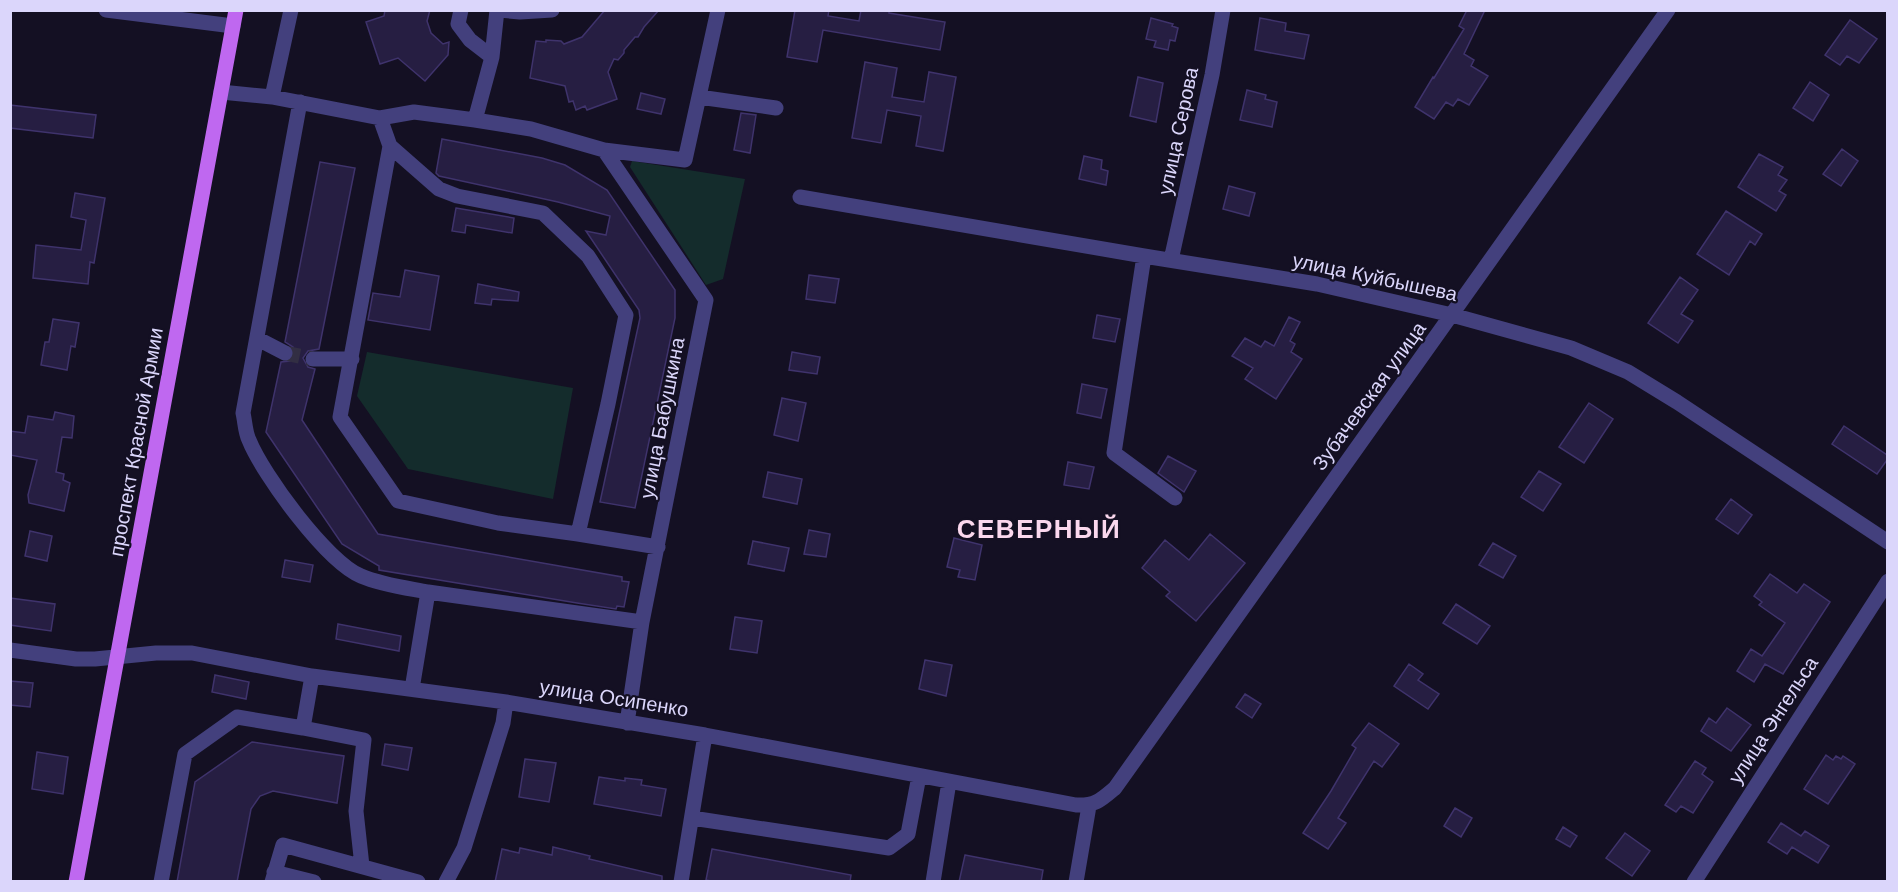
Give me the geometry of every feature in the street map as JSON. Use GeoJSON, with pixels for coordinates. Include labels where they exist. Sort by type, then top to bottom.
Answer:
{"type":"FeatureCollection","features":[{"type":"Feature","properties":{"kind":"main road","name":"проспект Красной Армии"},"geometry":{"type":"LineString","coordinates":[[76,882],[235,18]]}},
{"type":"Feature","properties":{"kind":"street"},"geometry":{"type":"LineString","coordinates":[[106,10],[235,18]]}},
{"type":"Feature","properties":{"kind":"street"},"geometry":{"type":"LineString","coordinates":[[272,97],[291,10]]}},
{"type":"Feature","properties":{"kind":"street"},"geometry":{"type":"LineString","coordinates":[[461,10],[458,24],[470,40],[492,57]]}},
{"type":"Feature","properties":{"kind":"street"},"geometry":{"type":"LineString","coordinates":[[475,120],[492,57],[498,10],[520,12],[552,10]]}},
{"type":"Feature","properties":{"kind":"street"},"geometry":{"type":"LineString","coordinates":[[221,92],[272,97],[380,118],[414,112],[475,120],[531,129],[604,150],[685,160],[718,10]]}},
{"type":"Feature","properties":{"kind":"street","name":"улица Серова"},"geometry":{"type":"LineString","coordinates":[[1171,260],[1212,75],[1223,10]]}},
{"type":"Feature","properties":{"kind":"street","name":"Зубачевская улица"},"geometry":{"type":"LineString","coordinates":[[1094,803],[1115,788],[1668,10]]}},
{"type":"Feature","properties":{"kind":"street"},"geometry":{"type":"LineString","coordinates":[[699,97],[776,108]]}},
{"type":"Feature","properties":{"kind":"street"},"geometry":{"type":"LineString","coordinates":[[300,102],[243,413],[248,438],[267,474],[300,518],[334,557],[360,576],[428,592],[642,622]]}},
{"type":"Feature","properties":{"kind":"street"},"geometry":{"type":"LineString","coordinates":[[380,118],[390,146],[439,189],[458,196],[543,213],[588,256],[626,315],[578,534]]}},
{"type":"Feature","properties":{"kind":"street"},"geometry":{"type":"LineString","coordinates":[[390,146],[340,417],[398,501],[498,523],[658,547]]}},
{"type":"Feature","properties":{"kind":"street","name":"улица Бабушкина"},"geometry":{"type":"LineString","coordinates":[[604,150],[706,300],[642,622],[627,723]]}},
{"type":"Feature","properties":{"kind":"street","name":"улица Куйбышева"},"geometry":{"type":"LineString","coordinates":[[800,197],[1317,284],[1452,315],[1571,348],[1629,372],[1887,542]]}},
{"type":"Feature","properties":{"kind":"street"},"geometry":{"type":"LineString","coordinates":[[1144,256],[1114,453],[1175,498]]}},
{"type":"Feature","properties":{"kind":"street"},"geometry":{"type":"LineString","coordinates":[[258,339],[285,353]]}},
{"type":"Feature","properties":{"kind":"street"},"geometry":{"type":"LineString","coordinates":[[313,358],[352,359]]}},
{"type":"Feature","properties":{"kind":"street","name":"улица Энгельса"},"geometry":{"type":"LineString","coordinates":[[1694,882],[1887,581]]}},
{"type":"Feature","properties":{"kind":"street"},"geometry":{"type":"LineString","coordinates":[[412,689],[428,592]]}},
{"type":"Feature","properties":{"kind":"street","name":"улица Осипенко"},"geometry":{"type":"LineString","coordinates":[[10,650],[76,659],[164,652],[192,653],[312,676],[506,702],[705,735],[1076,805],[1094,803]]}},
{"type":"Feature","properties":{"kind":"street"},"geometry":{"type":"LineString","coordinates":[[303,728],[312,676]]}},
{"type":"Feature","properties":{"kind":"street"},"geometry":{"type":"LineString","coordinates":[[446,882],[464,848],[503,723],[506,702]]}},
{"type":"Feature","properties":{"kind":"street"},"geometry":{"type":"LineString","coordinates":[[161,882],[185,754],[237,717],[364,740],[356,812],[362,866]]}},
{"type":"Feature","properties":{"kind":"street"},"geometry":{"type":"LineString","coordinates":[[681,882],[705,735]]}},
{"type":"Feature","properties":{"kind":"street"},"geometry":{"type":"LineString","coordinates":[[692,818],[889,848],[908,834],[919,776]]}},
{"type":"Feature","properties":{"kind":"street"},"geometry":{"type":"LineString","coordinates":[[933,882],[949,782]]}},
{"type":"Feature","properties":{"kind":"street"},"geometry":{"type":"LineString","coordinates":[[1076,882],[1094,803]]}},
{"type":"Feature","properties":{"kind":"street"},"geometry":{"type":"LineString","coordinates":[[314,882],[273,877],[283,845],[418,882]]}},
{"type":"Feature","properties":{"kind":"green space"},"geometry":{"type":"Polygon","coordinates":[[[632,161],[745,179],[723,279],[706,285],[630,167],[632,161]]]}},
{"type":"Feature","properties":{"kind":"green space"},"geometry":{"type":"Polygon","coordinates":[[[367,352],[573,388],[553,499],[408,469],[357,396],[367,352]]]}},
{"type":"Feature","properties":{"kind":"building"},"geometry":{"type":"Polygon","coordinates":[[[385,10],[430,10],[427,21],[431,33],[443,44],[449,42],[448,55],[425,81],[398,58],[380,64],[366,22],[384,16],[385,10]]]}},
{"type":"Feature","properties":{"kind":"building"},"geometry":{"type":"Polygon","coordinates":[[[605,10],[659,10],[618,60],[614,59],[608,72],[617,99],[587,110],[585,106],[576,110],[573,101],[569,102],[565,86],[530,78],[536,41],[561,41],[564,44],[582,37],[605,10]]]}},
{"type":"Feature","properties":{"kind":"building"},"geometry":{"type":"Polygon","coordinates":[[[795,10],[829,10],[828,16],[859,21],[861,10],[889,10],[889,13],[945,22],[940,50],[823,30],[817,62],[787,57],[795,10]]]}},
{"type":"Feature","properties":{"kind":"building"},"geometry":{"type":"Polygon","coordinates":[[[1467,10],[1485,10],[1464,54],[1474,60],[1471,66],[1488,76],[1469,105],[1458,99],[1453,106],[1446,102],[1434,119],[1415,107],[1464,29],[1459,26],[1467,10]]]}},
{"type":"Feature","properties":{"kind":"building"},"geometry":{"type":"Polygon","coordinates":[[[1151,18],[1173,24],[1172,26],[1178,28],[1175,41],[1170,40],[1168,50],[1154,47],[1156,41],[1146,39],[1151,18]]]}},
{"type":"Feature","properties":{"kind":"building"},"geometry":{"type":"Polygon","coordinates":[[[1260,18],[1286,23],[1285,31],[1309,35],[1304,59],[1255,50],[1260,18]]]}},
{"type":"Feature","properties":{"kind":"building"},"geometry":{"type":"Polygon","coordinates":[[[1850,20],[1877,39],[1859,63],[1847,56],[1840,65],[1825,55],[1850,20]]]}},
{"type":"Feature","properties":{"kind":"building"},"geometry":{"type":"Polygon","coordinates":[[[865,62],[897,68],[892,97],[924,102],[929,72],[956,77],[943,151],[916,146],[921,116],[887,110],[881,143],[852,138],[865,62]]]}},
{"type":"Feature","properties":{"kind":"building"},"geometry":{"type":"Polygon","coordinates":[[[1138,77],[1163,83],[1156,122],[1130,116],[1138,77]]]}},
{"type":"Feature","properties":{"kind":"building"},"geometry":{"type":"Polygon","coordinates":[[[1810,82],[1829,95],[1813,121],[1793,108],[1810,82]]]}},
{"type":"Feature","properties":{"kind":"building"},"geometry":{"type":"Polygon","coordinates":[[[1247,90],[1266,95],[1265,99],[1277,102],[1272,127],[1240,120],[1247,90]]]}},
{"type":"Feature","properties":{"kind":"building"},"geometry":{"type":"Polygon","coordinates":[[[641,93],[665,99],[661,114],[637,109],[641,93]]]}},
{"type":"Feature","properties":{"kind":"building"},"geometry":{"type":"Polygon","coordinates":[[[10,105],[96,115],[93,138],[10,128],[10,105]]]}},
{"type":"Feature","properties":{"kind":"building"},"geometry":{"type":"Polygon","coordinates":[[[741,113],[756,115],[750,153],[734,150],[741,113]]]}},
{"type":"Feature","properties":{"kind":"building"},"geometry":{"type":"Polygon","coordinates":[[[442,139],[542,158],[565,165],[607,190],[675,290],[675,318],[635,508],[600,502],[640,318],[639,310],[586,231],[606,235],[610,216],[439,176],[436,173],[442,139]]]}},
{"type":"Feature","properties":{"kind":"building"},"geometry":{"type":"Polygon","coordinates":[[[1842,149],[1858,161],[1841,186],[1823,174],[1842,149]]]}},
{"type":"Feature","properties":{"kind":"building"},"geometry":{"type":"Polygon","coordinates":[[[1759,154],[1783,167],[1778,175],[1787,180],[1779,191],[1786,195],[1776,211],[1738,187],[1759,154]]]}},
{"type":"Feature","properties":{"kind":"building"},"geometry":{"type":"Polygon","coordinates":[[[1084,156],[1102,160],[1101,169],[1108,171],[1106,185],[1079,179],[1084,156]]]}},
{"type":"Feature","properties":{"kind":"building"},"geometry":{"type":"Polygon","coordinates":[[[320,162],[355,168],[319,349],[308,351],[303,358],[308,367],[315,369],[302,420],[378,534],[622,577],[622,581],[629,582],[624,607],[617,606],[616,609],[379,570],[379,566],[342,544],[266,432],[281,362],[290,361],[295,353],[293,347],[285,342],[320,162]]]}},
{"type":"Feature","properties":{"kind":"building"},"geometry":{"type":"Polygon","coordinates":[[[1229,186],[1255,193],[1249,216],[1223,209],[1229,186]]]}},
{"type":"Feature","properties":{"kind":"building"},"geometry":{"type":"Polygon","coordinates":[[[75,193],[105,198],[94,263],[90,262],[88,284],[33,278],[36,245],[81,250],[86,220],[71,217],[75,193]]]}},
{"type":"Feature","properties":{"kind":"building"},"geometry":{"type":"Polygon","coordinates":[[[456,208],[514,218],[512,233],[466,225],[465,233],[452,231],[456,208]]]}},
{"type":"Feature","properties":{"kind":"building"},"geometry":{"type":"Polygon","coordinates":[[[1726,211],[1762,234],[1755,245],[1750,241],[1729,275],[1697,254],[1726,211]]]}},
{"type":"Feature","properties":{"kind":"building"},"geometry":{"type":"Polygon","coordinates":[[[405,270],[439,276],[430,330],[368,320],[373,293],[400,297],[405,270]]]}},
{"type":"Feature","properties":{"kind":"building"},"geometry":{"type":"Polygon","coordinates":[[[809,275],[839,279],[835,303],[806,299],[809,275]]]}},
{"type":"Feature","properties":{"kind":"building"},"geometry":{"type":"Polygon","coordinates":[[[1680,277],[1698,290],[1681,314],[1693,321],[1678,343],[1648,323],[1680,277]]]}},
{"type":"Feature","properties":{"kind":"building"},"geometry":{"type":"Polygon","coordinates":[[[478,284],[519,292],[518,301],[492,299],[491,305],[475,303],[478,284]]]}},
{"type":"Feature","properties":{"kind":"building"},"geometry":{"type":"Polygon","coordinates":[[[1097,315],[1120,319],[1115,342],[1093,338],[1097,315]]]}},
{"type":"Feature","properties":{"kind":"building"},"geometry":{"type":"Polygon","coordinates":[[[1289,317],[1300,322],[1290,341],[1295,344],[1291,352],[1302,359],[1276,399],[1245,379],[1253,368],[1232,356],[1245,338],[1261,347],[1265,341],[1274,346],[1289,317]]]}},
{"type":"Feature","properties":{"kind":"building"},"geometry":{"type":"Polygon","coordinates":[[[53,319],[79,323],[75,347],[71,346],[67,370],[41,365],[45,342],[49,342],[53,319]]]}},
{"type":"Feature","properties":{"kind":"building"},"geometry":{"type":"Polygon","coordinates":[[[792,352],[820,357],[817,374],[789,370],[792,352]]]}},
{"type":"Feature","properties":{"kind":"building"},"geometry":{"type":"Polygon","coordinates":[[[1082,384],[1107,389],[1101,418],[1077,413],[1082,384]]]}},
{"type":"Feature","properties":{"kind":"building"},"geometry":{"type":"Polygon","coordinates":[[[782,398],[806,403],[798,441],[774,435],[782,398]]]}},
{"type":"Feature","properties":{"kind":"building"},"geometry":{"type":"Polygon","coordinates":[[[1589,403],[1613,419],[1584,463],[1559,447],[1589,403]]]}},
{"type":"Feature","properties":{"kind":"building"},"geometry":{"type":"Polygon","coordinates":[[[55,412],[74,416],[72,438],[62,437],[56,472],[64,474],[63,480],[70,483],[64,511],[29,503],[28,495],[37,460],[10,455],[10,431],[25,433],[28,416],[53,420],[55,412]]]}},
{"type":"Feature","properties":{"kind":"building"},"geometry":{"type":"Polygon","coordinates":[[[1844,426],[1887,455],[1887,460],[1877,474],[1832,444],[1844,426]]]}},
{"type":"Feature","properties":{"kind":"building"},"geometry":{"type":"Polygon","coordinates":[[[1168,456],[1196,471],[1184,492],[1158,473],[1168,456]]]}},
{"type":"Feature","properties":{"kind":"building"},"geometry":{"type":"Polygon","coordinates":[[[1068,462],[1094,467],[1089,489],[1064,485],[1068,462]]]}},
{"type":"Feature","properties":{"kind":"building"},"geometry":{"type":"Polygon","coordinates":[[[1539,471],[1561,484],[1543,511],[1521,497],[1539,471]]]}},
{"type":"Feature","properties":{"kind":"building"},"geometry":{"type":"Polygon","coordinates":[[[768,472],[802,479],[797,504],[763,497],[768,472]]]}},
{"type":"Feature","properties":{"kind":"building"},"geometry":{"type":"Polygon","coordinates":[[[1731,499],[1752,515],[1738,534],[1716,519],[1731,499]]]}},
{"type":"Feature","properties":{"kind":"building"},"geometry":{"type":"Polygon","coordinates":[[[809,530],[830,534],[826,557],[804,554],[809,530]]]}},
{"type":"Feature","properties":{"kind":"building"},"geometry":{"type":"Polygon","coordinates":[[[30,531],[52,536],[47,561],[25,556],[30,531]]]}},
{"type":"Feature","properties":{"kind":"building"},"geometry":{"type":"Polygon","coordinates":[[[1210,534],[1245,563],[1196,621],[1166,596],[1170,592],[1142,568],[1165,540],[1189,560],[1210,534]]]}},
{"type":"Feature","properties":{"kind":"building"},"geometry":{"type":"Polygon","coordinates":[[[954,538],[982,545],[975,580],[958,577],[960,570],[947,567],[954,538]]]}},
{"type":"Feature","properties":{"kind":"building"},"geometry":{"type":"Polygon","coordinates":[[[753,541],[789,548],[784,571],[748,564],[753,541]]]}},
{"type":"Feature","properties":{"kind":"building"},"geometry":{"type":"Polygon","coordinates":[[[1493,543],[1516,556],[1503,578],[1479,565],[1493,543]]]}},
{"type":"Feature","properties":{"kind":"building"},"geometry":{"type":"Polygon","coordinates":[[[285,560],[313,565],[310,582],[282,577],[285,560]]]}},
{"type":"Feature","properties":{"kind":"building"},"geometry":{"type":"Polygon","coordinates":[[[1770,574],[1797,593],[1804,584],[1830,602],[1783,674],[1765,664],[1754,682],[1737,671],[1751,649],[1762,656],[1785,623],[1759,605],[1762,602],[1754,596],[1770,574]]]}},
{"type":"Feature","properties":{"kind":"building"},"geometry":{"type":"Polygon","coordinates":[[[10,598],[55,604],[51,631],[10,625],[10,598]]]}},
{"type":"Feature","properties":{"kind":"building"},"geometry":{"type":"Polygon","coordinates":[[[1456,604],[1490,626],[1477,644],[1443,623],[1456,604]]]}},
{"type":"Feature","properties":{"kind":"building"},"geometry":{"type":"Polygon","coordinates":[[[735,617],[762,621],[757,653],[730,649],[735,617]]]}},
{"type":"Feature","properties":{"kind":"building"},"geometry":{"type":"Polygon","coordinates":[[[338,624],[401,636],[399,651],[336,639],[338,624]]]}},
{"type":"Feature","properties":{"kind":"building"},"geometry":{"type":"Polygon","coordinates":[[[925,660],[952,665],[946,696],[919,689],[925,660]]]}},
{"type":"Feature","properties":{"kind":"building"},"geometry":{"type":"Polygon","coordinates":[[[1409,664],[1423,674],[1418,680],[1439,694],[1428,709],[1394,686],[1409,664]]]}},
{"type":"Feature","properties":{"kind":"building"},"geometry":{"type":"Polygon","coordinates":[[[215,675],[249,682],[246,699],[212,692],[215,675]]]}},
{"type":"Feature","properties":{"kind":"building"},"geometry":{"type":"Polygon","coordinates":[[[10,681],[33,683],[30,707],[10,705],[10,681]]]}},
{"type":"Feature","properties":{"kind":"building"},"geometry":{"type":"Polygon","coordinates":[[[1245,694],[1261,704],[1252,718],[1236,707],[1245,694]]]}},
{"type":"Feature","properties":{"kind":"building"},"geometry":{"type":"Polygon","coordinates":[[[1727,708],[1751,725],[1731,751],[1701,731],[1709,718],[1716,723],[1727,708]]]}},
{"type":"Feature","properties":{"kind":"building"},"geometry":{"type":"Polygon","coordinates":[[[1369,723],[1399,744],[1382,767],[1374,761],[1338,818],[1346,823],[1328,849],[1303,833],[1356,748],[1352,745],[1369,723]]]}},
{"type":"Feature","properties":{"kind":"building"},"geometry":{"type":"Polygon","coordinates":[[[252,742],[344,756],[337,803],[273,791],[260,796],[251,809],[237,882],[177,882],[195,782],[252,742]]]}},
{"type":"Feature","properties":{"kind":"building"},"geometry":{"type":"Polygon","coordinates":[[[385,744],[412,748],[408,770],[382,765],[385,744]]]}},
{"type":"Feature","properties":{"kind":"building"},"geometry":{"type":"Polygon","coordinates":[[[37,752],[68,757],[63,794],[32,789],[37,752]]]}},
{"type":"Feature","properties":{"kind":"building"},"geometry":{"type":"Polygon","coordinates":[[[1826,755],[1833,760],[1836,756],[1841,759],[1843,756],[1855,764],[1828,804],[1804,789],[1826,755]]]}},
{"type":"Feature","properties":{"kind":"building"},"geometry":{"type":"Polygon","coordinates":[[[525,759],[556,763],[549,802],[519,797],[525,759]]]}},
{"type":"Feature","properties":{"kind":"building"},"geometry":{"type":"Polygon","coordinates":[[[1695,761],[1706,768],[1702,774],[1713,782],[1693,813],[1681,806],[1676,812],[1665,805],[1695,761]]]}},
{"type":"Feature","properties":{"kind":"building"},"geometry":{"type":"Polygon","coordinates":[[[599,777],[625,781],[625,778],[642,780],[641,785],[666,789],[661,816],[594,804],[599,777]]]}},
{"type":"Feature","properties":{"kind":"building"},"geometry":{"type":"Polygon","coordinates":[[[1455,808],[1472,818],[1461,837],[1444,826],[1455,808]]]}},
{"type":"Feature","properties":{"kind":"building"},"geometry":{"type":"Polygon","coordinates":[[[1781,823],[1801,836],[1805,831],[1829,846],[1818,863],[1792,847],[1787,854],[1768,842],[1781,823]]]}},
{"type":"Feature","properties":{"kind":"building"},"geometry":{"type":"Polygon","coordinates":[[[1563,827],[1577,836],[1570,847],[1556,839],[1563,827]]]}},
{"type":"Feature","properties":{"kind":"building"},"geometry":{"type":"Polygon","coordinates":[[[1625,833],[1650,851],[1632,876],[1606,858],[1625,833]]]}},
{"type":"Feature","properties":{"kind":"building"},"geometry":{"type":"Polygon","coordinates":[[[553,847],[590,856],[589,859],[662,876],[662,882],[495,882],[502,849],[519,853],[520,848],[552,855],[553,847]]]}},
{"type":"Feature","properties":{"kind":"building"},"geometry":{"type":"Polygon","coordinates":[[[712,849],[851,875],[850,882],[716,882],[706,880],[712,849]]]}},
{"type":"Feature","properties":{"kind":"building"},"geometry":{"type":"Polygon","coordinates":[[[965,855],[1043,870],[1041,882],[959,882],[965,855]]]}},
{"type":"Feature","properties":{"kind":"tunnel"},"geometry":{"type":"LineString","coordinates":[[285,353],[313,359]]}},
{"type":"Feature","properties":{"kind":"district","name":"СЕВЕРНЫЙ"},"geometry":{"type":"Point","coordinates":[1039,529]}}]}
